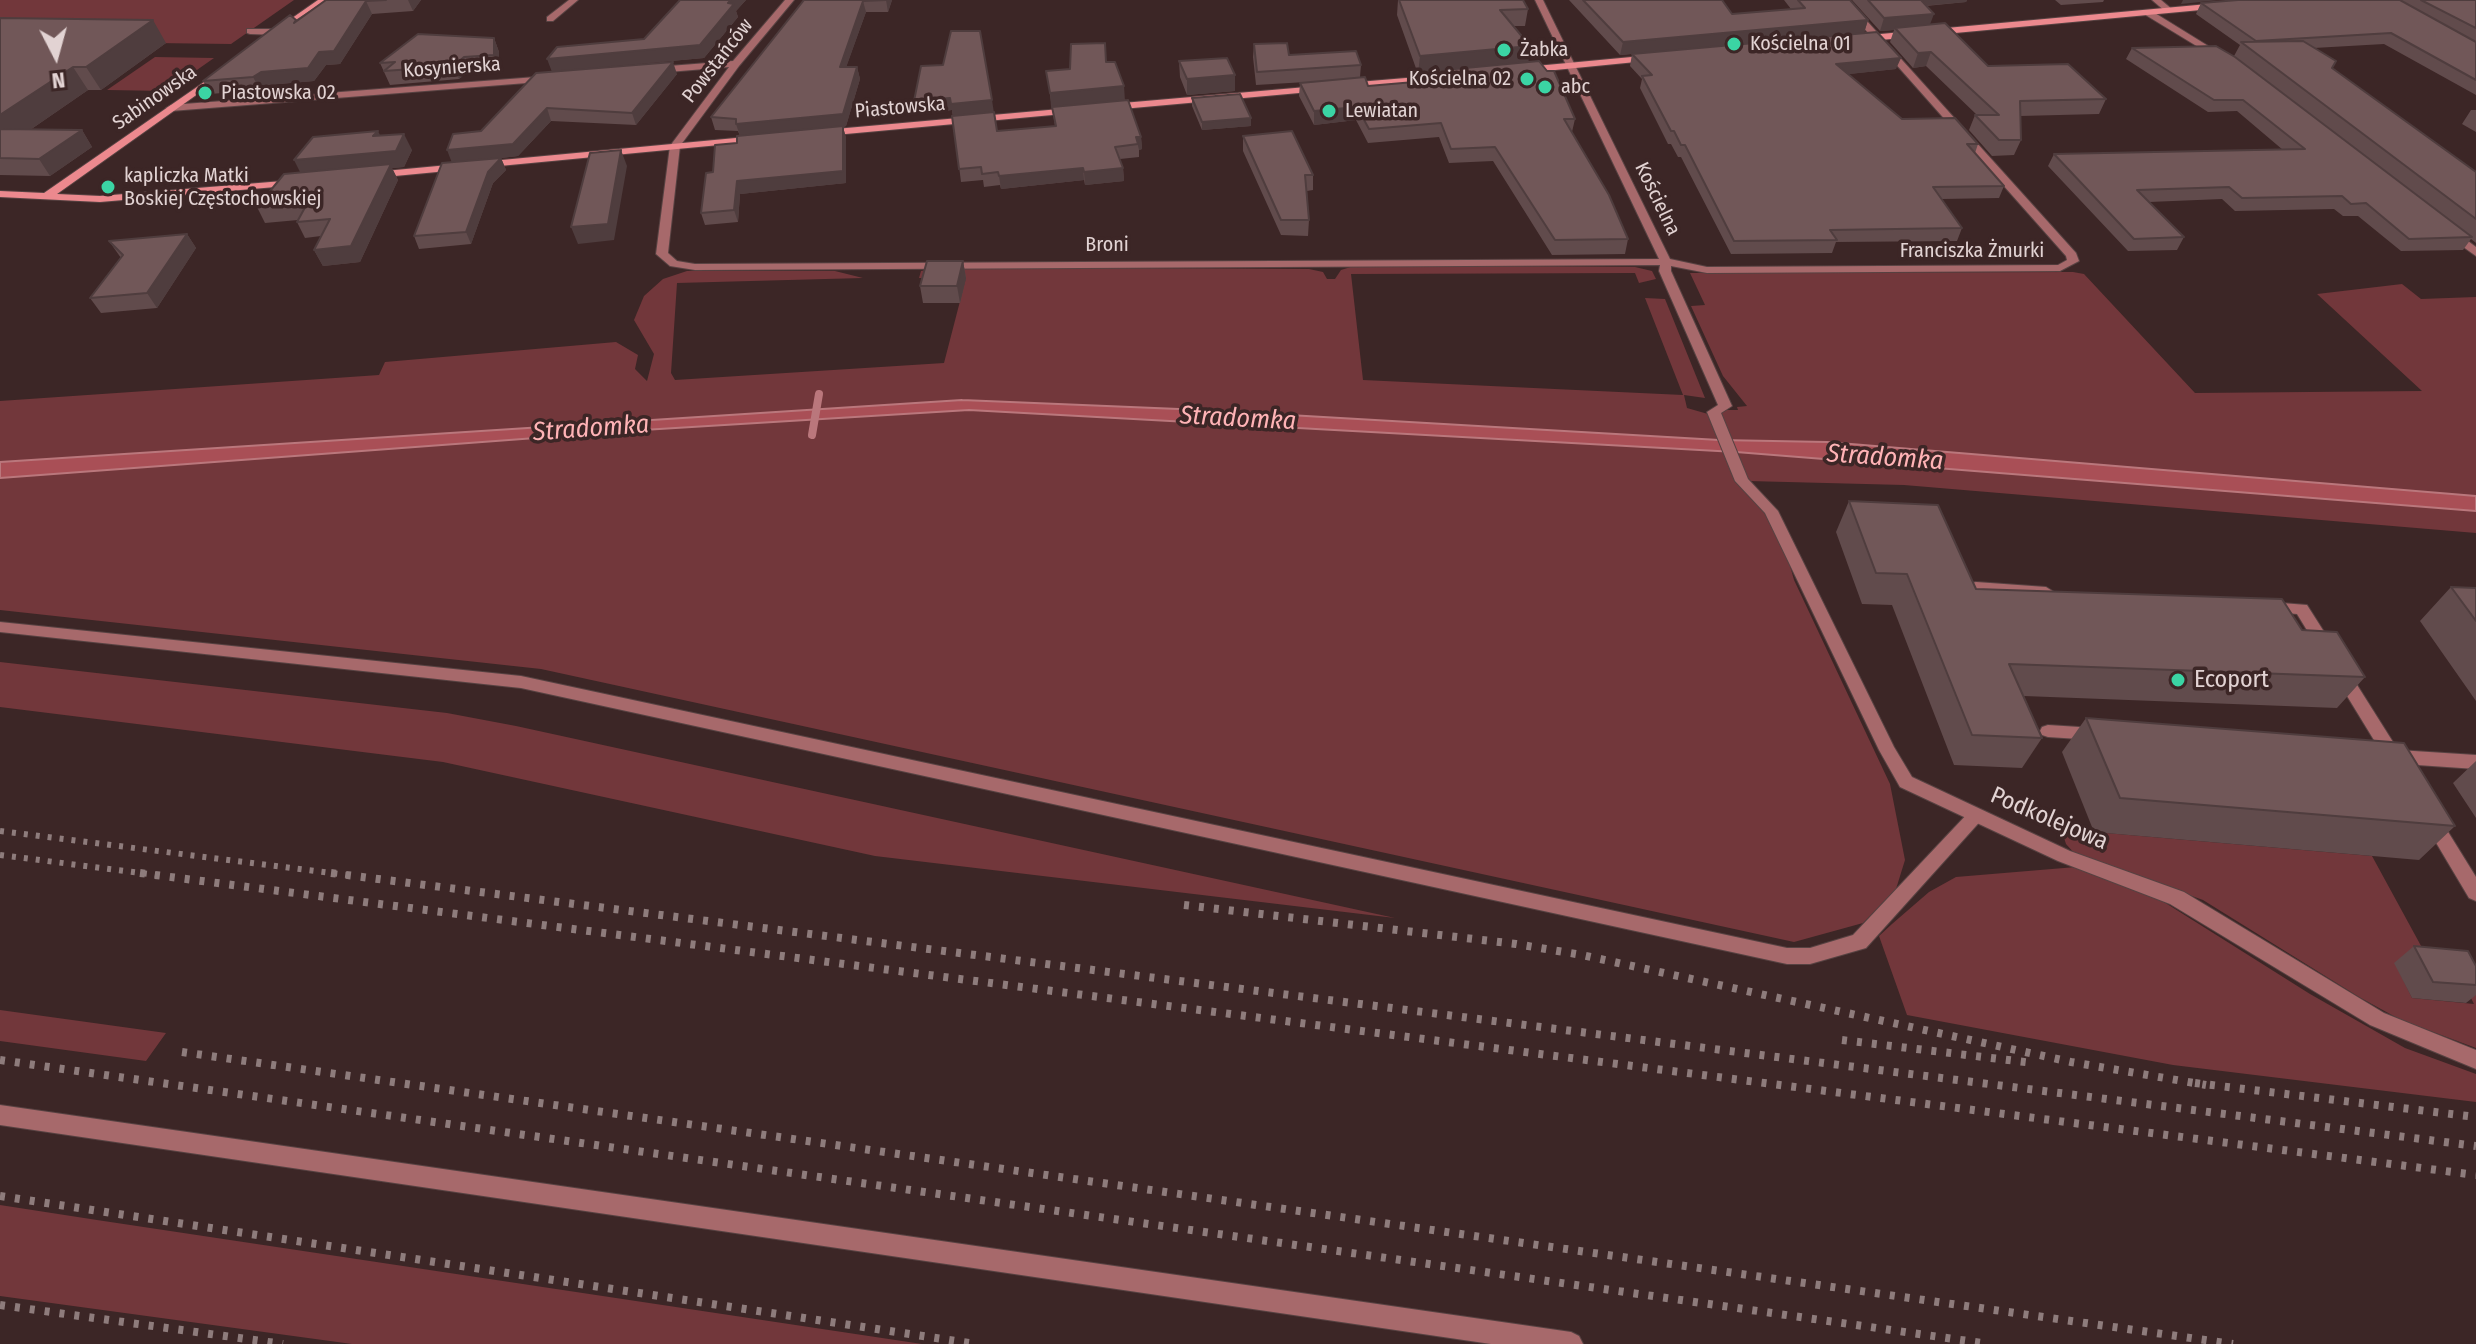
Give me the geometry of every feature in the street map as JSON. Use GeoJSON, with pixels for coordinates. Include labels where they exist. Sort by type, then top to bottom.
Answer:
{"type":"FeatureCollection","features":[{"type":"Feature","properties":{"kind":"street"},"geometry":{"type":"LineString","coordinates":[[266,41],[324,0]]}},
{"type":"Feature","properties":{"kind":"street"},"geometry":{"type":"LineString","coordinates":[[550,19],[574,0]]}},
{"type":"Feature","properties":{"kind":"street","name":"Powstańców"},"geometry":{"type":"LineString","coordinates":[[675,146],[736,64],[790,0]]}},
{"type":"Feature","properties":{"kind":"street","name":"Kościelna"},"geometry":{"type":"LineString","coordinates":[[1539,0],[1666,262],[1665,271],[1725,406],[1714,412],[1742,481]]}},
{"type":"Feature","properties":{"kind":"street"},"geometry":{"type":"LineString","coordinates":[[1843,0],[1876,37]]}},
{"type":"Feature","properties":{"kind":"street"},"geometry":{"type":"LineString","coordinates":[[2156,0],[2169,10]]}},
{"type":"Feature","properties":{"kind":"street"},"geometry":{"type":"LineString","coordinates":[[1845,40],[2232,4]]}},
{"type":"Feature","properties":{"kind":"street"},"geometry":{"type":"LineString","coordinates":[[2147,12],[2234,64]]}},
{"type":"Feature","properties":{"kind":"street"},"geometry":{"type":"LineString","coordinates":[[250,31],[279,32]]}},
{"type":"Feature","properties":{"kind":"street","name":"Franciszka Żmurki"},"geometry":{"type":"LineString","coordinates":[[1666,262],[1692,269],[1722,270],[2060,268],[2073,261],[2072,255],[1876,37]]}},
{"type":"Feature","properties":{"kind":"street"},"geometry":{"type":"LineString","coordinates":[[1509,72],[1661,57]]}},
{"type":"Feature","properties":{"kind":"street"},"geometry":{"type":"LineString","coordinates":[[640,72],[736,64]]}},
{"type":"Feature","properties":{"kind":"street","name":"Sabinowska"},"geometry":{"type":"LineString","coordinates":[[45,197],[229,67]]}},
{"type":"Feature","properties":{"kind":"street"},"geometry":{"type":"LineString","coordinates":[[1100,108],[1462,76]]}},
{"type":"Feature","properties":{"kind":"street","name":"Kosynierska"},"geometry":{"type":"LineString","coordinates":[[171,108],[567,77]]}},
{"type":"Feature","properties":{"kind":"street","name":"Piastowska"},"geometry":{"type":"LineString","coordinates":[[817,133],[1084,110]]}},
{"type":"Feature","properties":{"kind":"street"},"geometry":{"type":"LineString","coordinates":[[366,176],[770,138]]}},
{"type":"Feature","properties":{"kind":"street","name":"Broni"},"geometry":{"type":"LineString","coordinates":[[675,146],[662,254],[674,264],[695,267],[946,263],[1666,262]]}},
{"type":"Feature","properties":{"kind":"street"},"geometry":{"type":"LineString","coordinates":[[0,194],[114,198],[304,182]]}},
{"type":"Feature","properties":{"kind":"street"},"geometry":{"type":"LineString","coordinates":[[2440,226],[2476,253]]}},
{"type":"Feature","properties":{"kind":"street","name":"Podkolejowa"},"geometry":{"type":"LineString","coordinates":[[1742,481],[1771,511],[1887,750],[1906,782],[2064,856],[2177,898],[2377,1019],[2476,1060]]}},
{"type":"Feature","properties":{"kind":"street"},"geometry":{"type":"LineString","coordinates":[[1976,587],[2069,594]]}},
{"type":"Feature","properties":{"kind":"street"},"geometry":{"type":"LineString","coordinates":[[2256,606],[2302,609],[2390,760],[2476,762]]}},
{"type":"Feature","properties":{"kind":"street"},"geometry":{"type":"LineString","coordinates":[[0,627],[521,682],[1787,956],[1810,956],[1859,942],[1976,816]]}},
{"type":"Feature","properties":{"kind":"street"},"geometry":{"type":"LineString","coordinates":[[2048,731],[2111,735]]}},
{"type":"Feature","properties":{"kind":"street"},"geometry":{"type":"LineString","coordinates":[[2423,806],[2476,893]]}},
{"type":"Feature","properties":{"kind":"street"},"geometry":{"type":"LineString","coordinates":[[0,1115],[1571,1344]]}},
{"type":"Feature","properties":{"kind":"shaded area"},"geometry":{"type":"Polygon","coordinates":[[[0,0],[294,0],[231,44],[0,41],[0,0]]]}},
{"type":"Feature","properties":{"kind":"shaded area"},"geometry":{"type":"Polygon","coordinates":[[[155,57],[214,58],[167,91],[107,90],[155,57]]]}},
{"type":"Feature","properties":{"kind":"shaded area"},"geometry":{"type":"Polygon","coordinates":[[[1357,265],[1635,267],[1652,271],[1656,279],[1639,283],[1635,273],[1351,274],[1363,380],[1683,395],[1645,298],[1665,299],[1705,398],[1684,395],[1687,408],[1708,414],[1719,440],[1203,410],[962,400],[0,462],[0,401],[379,375],[385,362],[616,342],[638,355],[635,369],[647,381],[654,354],[634,320],[644,296],[663,279],[687,271],[835,271],[863,278],[677,283],[671,373],[675,380],[944,363],[966,278],[919,278],[921,271],[944,267],[1309,269],[1323,272],[1327,279],[1335,279],[1341,270],[1357,265]]]}},
{"type":"Feature","properties":{"kind":"shaded area"},"geometry":{"type":"Polygon","coordinates":[[[1690,273],[2084,274],[2195,393],[2422,391],[2317,294],[2402,284],[2421,299],[2476,297],[2476,533],[1904,485],[1748,481],[1723,417],[1719,414],[1723,410],[1738,410],[1737,407],[1747,406],[1723,376],[1691,306],[1705,305],[1690,273]]]}},
{"type":"Feature","properties":{"kind":"shaded area"},"geometry":{"type":"Polygon","coordinates":[[[969,410],[1724,451],[1735,482],[1765,508],[1787,555],[1794,580],[1890,784],[1905,860],[1896,889],[1863,923],[1794,942],[541,669],[0,610],[0,478],[643,430],[969,410]]]}},
{"type":"Feature","properties":{"kind":"shaded area"},"geometry":{"type":"Polygon","coordinates":[[[0,662],[447,713],[1395,918],[875,856],[443,762],[0,707],[0,662]]]}},
{"type":"Feature","properties":{"kind":"shaded area"},"geometry":{"type":"Polygon","coordinates":[[[2058,819],[2094,832],[2372,856],[2432,966],[2395,963],[2412,998],[2474,1004],[2462,980],[2476,980],[2476,1048],[2401,1020],[2203,900],[2075,854],[2066,844],[2058,819]]]}},
{"type":"Feature","properties":{"kind":"shaded area"},"geometry":{"type":"Polygon","coordinates":[[[2076,867],[2156,897],[2310,994],[2405,1048],[2476,1074],[2476,1102],[2173,1065],[1907,1015],[1879,936],[1892,924],[1929,892],[1956,877],[2076,867]]]}},
{"type":"Feature","properties":{"kind":"shaded area"},"geometry":{"type":"Polygon","coordinates":[[[0,1010],[166,1033],[146,1061],[0,1041],[0,1010]]]}},
{"type":"Feature","properties":{"kind":"shaded area"},"geometry":{"type":"Polygon","coordinates":[[[0,1205],[922,1344],[352,1344],[0,1296],[0,1205]]]}},
{"type":"Feature","properties":{"kind":"water"},"geometry":{"type":"Polygon","coordinates":[[[962,400],[1203,410],[1719,440],[1827,442],[2476,496],[2476,511],[1736,452],[969,410],[643,430],[0,478],[0,462],[962,400]]]}},
{"type":"Feature","properties":{"kind":"building"},"geometry":{"type":"Polygon","coordinates":[[[326,0],[386,0],[366,1],[334,51],[319,52],[308,68],[203,81],[290,15],[296,20],[294,23],[326,0]]]}},
{"type":"Feature","properties":{"kind":"building"},"geometry":{"type":"Polygon","coordinates":[[[680,0],[731,0],[728,3],[734,4],[700,45],[547,59],[557,47],[644,39],[680,0]]]}},
{"type":"Feature","properties":{"kind":"building"},"geometry":{"type":"Polygon","coordinates":[[[804,0],[886,0],[863,1],[840,67],[857,67],[843,114],[736,124],[736,119],[711,117],[804,0]]]}},
{"type":"Feature","properties":{"kind":"building"},"geometry":{"type":"Polygon","coordinates":[[[1399,0],[1523,0],[1528,9],[1500,10],[1530,46],[1420,56],[1399,0]]]}},
{"type":"Feature","properties":{"kind":"building"},"geometry":{"type":"Polygon","coordinates":[[[1583,0],[1722,0],[1732,14],[1805,8],[1798,0],[1850,0],[1868,20],[1623,42],[1583,0]]]}},
{"type":"Feature","properties":{"kind":"building"},"geometry":{"type":"Polygon","coordinates":[[[1868,0],[1921,0],[1934,14],[1884,18],[1868,0]]]}},
{"type":"Feature","properties":{"kind":"building"},"geometry":{"type":"Polygon","coordinates":[[[2238,0],[2400,0],[2476,42],[2476,80],[2391,33],[2256,41],[2201,3],[2238,0]]]}},
{"type":"Feature","properties":{"kind":"building"},"geometry":{"type":"Polygon","coordinates":[[[2421,0],[2476,0],[2476,28],[2421,0]]]}},
{"type":"Feature","properties":{"kind":"building"},"geometry":{"type":"Polygon","coordinates":[[[0,18],[153,20],[86,67],[73,67],[0,115],[0,18]]]}},
{"type":"Feature","properties":{"kind":"building"},"geometry":{"type":"Polygon","coordinates":[[[1945,23],[1988,66],[2068,64],[2106,99],[2020,101],[2021,140],[1999,140],[1975,115],[1999,115],[1931,52],[1918,53],[1895,28],[1945,23]]]}},
{"type":"Feature","properties":{"kind":"building"},"geometry":{"type":"Polygon","coordinates":[[[951,31],[980,31],[992,100],[951,104],[950,98],[914,101],[921,66],[943,65],[951,31]]]}},
{"type":"Feature","properties":{"kind":"building"},"geometry":{"type":"Polygon","coordinates":[[[1877,32],[1901,58],[1836,64],[1902,119],[1955,118],[1978,144],[1967,144],[2004,186],[1933,187],[1962,228],[1830,230],[1837,240],[1734,241],[1685,145],[1681,145],[1674,131],[1671,131],[1642,76],[1652,75],[1632,54],[1877,32]]]}},
{"type":"Feature","properties":{"kind":"building"},"geometry":{"type":"Polygon","coordinates":[[[418,34],[494,38],[494,55],[464,57],[454,66],[384,71],[395,62],[380,63],[418,34]]]}},
{"type":"Feature","properties":{"kind":"building"},"geometry":{"type":"Polygon","coordinates":[[[2303,41],[2336,61],[2332,68],[2476,172],[2476,219],[2241,42],[2303,41]]]}},
{"type":"Feature","properties":{"kind":"building"},"geometry":{"type":"Polygon","coordinates":[[[1105,43],[1106,62],[1115,62],[1124,86],[1050,93],[1046,71],[1070,69],[1071,44],[1105,43]]]}},
{"type":"Feature","properties":{"kind":"building"},"geometry":{"type":"Polygon","coordinates":[[[1287,43],[1289,55],[1356,51],[1361,65],[1257,72],[1254,44],[1287,43]]]}},
{"type":"Feature","properties":{"kind":"building"},"geometry":{"type":"Polygon","coordinates":[[[2216,46],[2235,57],[2472,237],[2409,239],[2366,203],[2351,204],[2342,196],[2242,198],[2229,187],[2137,190],[2184,237],[2134,239],[2054,154],[2305,149],[2243,100],[2214,100],[2132,48],[2216,46]]]}},
{"type":"Feature","properties":{"kind":"building"},"geometry":{"type":"Polygon","coordinates":[[[1227,58],[1235,75],[1187,79],[1179,61],[1227,58]]]}},
{"type":"Feature","properties":{"kind":"building"},"geometry":{"type":"Polygon","coordinates":[[[1539,61],[1547,71],[1554,71],[1575,119],[1564,119],[1609,195],[1628,239],[1555,240],[1495,147],[1451,149],[1441,123],[1369,129],[1357,107],[1314,111],[1300,83],[1365,77],[1368,86],[1426,81],[1423,72],[1539,61]]]}},
{"type":"Feature","properties":{"kind":"building"},"geometry":{"type":"Polygon","coordinates":[[[673,62],[632,113],[547,108],[513,144],[447,150],[453,134],[481,131],[536,73],[673,62]]]}},
{"type":"Feature","properties":{"kind":"building"},"geometry":{"type":"Polygon","coordinates":[[[1240,94],[1251,118],[1202,122],[1192,98],[1240,94]]]}},
{"type":"Feature","properties":{"kind":"building"},"geometry":{"type":"Polygon","coordinates":[[[1128,100],[1141,137],[1136,137],[1138,144],[1115,147],[1123,168],[1084,172],[1083,168],[999,176],[998,172],[982,174],[981,167],[959,169],[952,116],[994,112],[997,131],[1056,126],[1052,107],[1128,100]]]}},
{"type":"Feature","properties":{"kind":"building"},"geometry":{"type":"Polygon","coordinates":[[[843,126],[843,171],[737,181],[734,210],[701,213],[706,173],[713,172],[715,145],[737,143],[737,136],[843,126]]]}},
{"type":"Feature","properties":{"kind":"building"},"geometry":{"type":"Polygon","coordinates":[[[0,129],[82,130],[39,159],[0,158],[0,129]]]}},
{"type":"Feature","properties":{"kind":"building"},"geometry":{"type":"Polygon","coordinates":[[[378,131],[373,136],[404,134],[396,151],[294,160],[313,137],[378,131]]]}},
{"type":"Feature","properties":{"kind":"building"},"geometry":{"type":"Polygon","coordinates":[[[1292,131],[1313,175],[1305,175],[1309,220],[1281,220],[1243,136],[1292,131]]]}},
{"type":"Feature","properties":{"kind":"building"},"geometry":{"type":"Polygon","coordinates":[[[621,150],[608,224],[571,227],[590,153],[621,150]]]}},
{"type":"Feature","properties":{"kind":"building"},"geometry":{"type":"Polygon","coordinates":[[[501,158],[488,172],[466,232],[414,236],[442,163],[501,158]]]}},
{"type":"Feature","properties":{"kind":"building"},"geometry":{"type":"Polygon","coordinates":[[[391,164],[351,246],[314,250],[330,219],[297,222],[308,202],[257,207],[284,174],[391,164]]]}},
{"type":"Feature","properties":{"kind":"building"},"geometry":{"type":"Polygon","coordinates":[[[187,234],[147,293],[90,298],[123,255],[109,241],[187,234]]]}},
{"type":"Feature","properties":{"kind":"building"},"geometry":{"type":"Polygon","coordinates":[[[927,261],[963,261],[957,286],[920,286],[927,261]]]}},
{"type":"Feature","properties":{"kind":"building"},"geometry":{"type":"Polygon","coordinates":[[[1849,501],[1938,505],[1976,589],[2282,599],[2302,630],[2337,632],[2365,677],[2009,664],[2042,738],[1972,735],[1907,574],[1876,573],[1849,501]]]}},
{"type":"Feature","properties":{"kind":"building"},"geometry":{"type":"Polygon","coordinates":[[[2451,587],[2476,588],[2476,621],[2451,587]]]}},
{"type":"Feature","properties":{"kind":"building"},"geometry":{"type":"Polygon","coordinates":[[[2086,718],[2404,743],[2455,826],[2120,798],[2086,718]]]}},
{"type":"Feature","properties":{"kind":"building"},"geometry":{"type":"Polygon","coordinates":[[[2414,946],[2468,951],[2476,966],[2476,985],[2433,982],[2414,946]]]}},
{"type":"Feature","properties":{"kind":"waterway","name":"Stradomka"},"geometry":{"type":"LineString","coordinates":[[812,435],[819,394]]}},
{"type":"Feature","properties":{"kind":"railway"},"geometry":{"type":"LineString","coordinates":[[0,831],[347,875]]}},
{"type":"Feature","properties":{"kind":"railway"},"geometry":{"type":"LineString","coordinates":[[0,855],[156,875]]}},
{"type":"Feature","properties":{"kind":"railway"},"geometry":{"type":"LineString","coordinates":[[140,873],[2476,1175]]}},
{"type":"Feature","properties":{"kind":"railway"},"geometry":{"type":"LineString","coordinates":[[331,873],[2476,1146]]}},
{"type":"Feature","properties":{"kind":"railway"},"geometry":{"type":"LineString","coordinates":[[1184,905],[1516,944],[1582,955],[2071,1062],[2206,1085]]}},
{"type":"Feature","properties":{"kind":"railway"},"geometry":{"type":"LineString","coordinates":[[1842,1040],[2033,1063]]}},
{"type":"Feature","properties":{"kind":"railway"},"geometry":{"type":"LineString","coordinates":[[182,1052],[2233,1344]]}},
{"type":"Feature","properties":{"kind":"railway"},"geometry":{"type":"LineString","coordinates":[[0,1060],[1989,1344]]}},
{"type":"Feature","properties":{"kind":"railway"},"geometry":{"type":"LineString","coordinates":[[2195,1083],[2476,1117]]}},
{"type":"Feature","properties":{"kind":"railway"},"geometry":{"type":"LineString","coordinates":[[0,1196],[975,1344]]}},
{"type":"Feature","properties":{"kind":"railway"},"geometry":{"type":"LineString","coordinates":[[0,1305],[283,1344]]}},
{"type":"Feature","properties":{"kind":"place","name":"Kościelna 01"},"geometry":{"type":"Point","coordinates":[1734,44]}},
{"type":"Feature","properties":{"kind":"place","name":"Żabka"},"geometry":{"type":"Point","coordinates":[1504,50]}},
{"type":"Feature","properties":{"kind":"place","name":"Kościelna 02"},"geometry":{"type":"Point","coordinates":[1527,79]}},
{"type":"Feature","properties":{"kind":"place","name":"abc"},"geometry":{"type":"Point","coordinates":[1545,87]}},
{"type":"Feature","properties":{"kind":"place","name":"Piastowska 02"},"geometry":{"type":"Point","coordinates":[205,93]}},
{"type":"Feature","properties":{"kind":"place","name":"Lewiatan"},"geometry":{"type":"Point","coordinates":[1329,111]}},
{"type":"Feature","properties":{"kind":"place","name":"kapliczka Matki Boskiej Częstochowskiej"},"geometry":{"type":"Point","coordinates":[108,187]}},
{"type":"Feature","properties":{"kind":"place","name":"Ecoport"},"geometry":{"type":"Point","coordinates":[2178,680]}}]}
